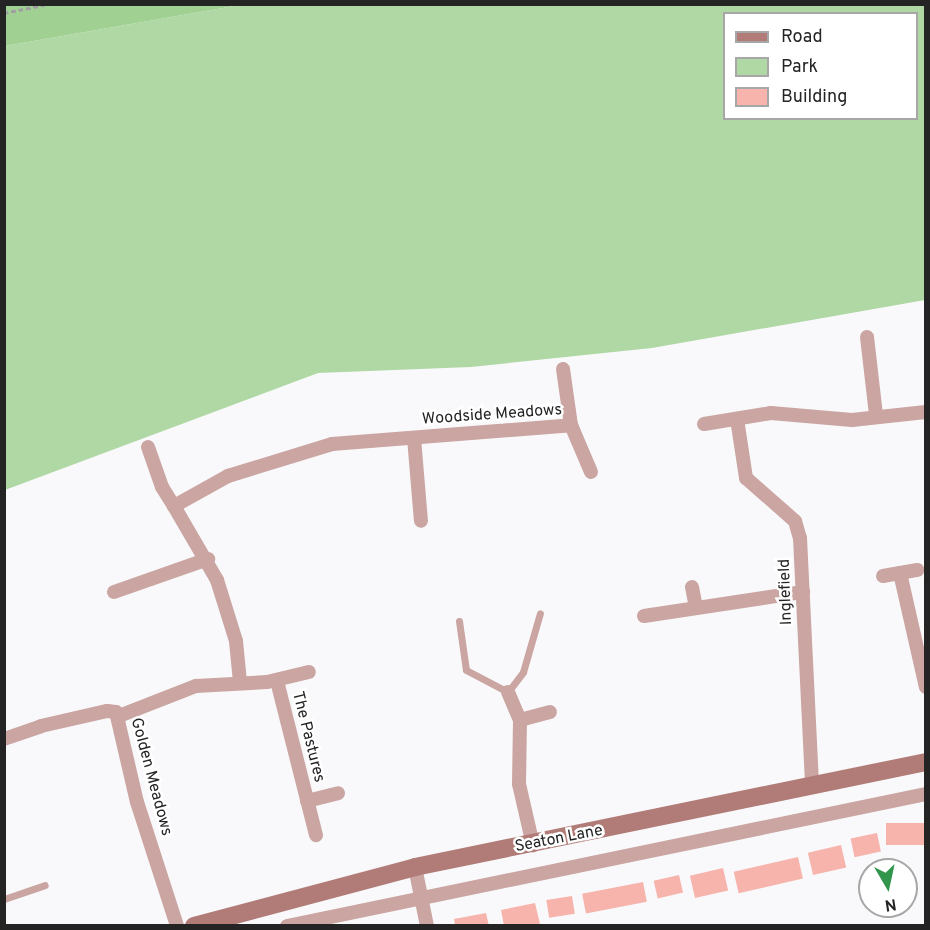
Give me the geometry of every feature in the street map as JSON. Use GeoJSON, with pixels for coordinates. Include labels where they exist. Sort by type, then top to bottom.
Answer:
{"type":"FeatureCollection","features":[{"type":"Feature","properties":{"kind":"main road","name":"Seaton Lane"},"geometry":{"type":"LineString","coordinates":[[194,926],[415,867],[533,845],[926,762]]}},
{"type":"Feature","properties":{"kind":"street"},"geometry":{"type":"LineString","coordinates":[[867,337],[876,415]]}},
{"type":"Feature","properties":{"kind":"street","name":"Woodside Meadows"},"geometry":{"type":"LineString","coordinates":[[563,369],[572,425],[591,472]]}},
{"type":"Feature","properties":{"kind":"street"},"geometry":{"type":"LineString","coordinates":[[704,424],[771,413],[852,420],[876,415],[926,412]]}},
{"type":"Feature","properties":{"kind":"street","name":"Inglefield"},"geometry":{"type":"LineString","coordinates":[[737,419],[746,478],[795,520],[800,538],[812,787]]}},
{"type":"Feature","properties":{"kind":"street","name":"Woodside Meadows"},"geometry":{"type":"LineString","coordinates":[[174,506],[228,476],[279,457],[332,444],[572,425]]}},
{"type":"Feature","properties":{"kind":"street","name":"Woodside Meadows"},"geometry":{"type":"LineString","coordinates":[[414,438],[421,520]]}},
{"type":"Feature","properties":{"kind":"street"},"geometry":{"type":"LineString","coordinates":[[148,447],[162,487],[208,559],[236,641],[240,682]]}},
{"type":"Feature","properties":{"kind":"street"},"geometry":{"type":"LineString","coordinates":[[114,592],[208,559]]}},
{"type":"Feature","properties":{"kind":"street"},"geometry":{"type":"LineString","coordinates":[[883,576],[917,570]]}},
{"type":"Feature","properties":{"kind":"street"},"geometry":{"type":"LineString","coordinates":[[900,573],[926,687]]}},
{"type":"Feature","properties":{"kind":"street"},"geometry":{"type":"LineString","coordinates":[[692,587],[696,608]]}},
{"type":"Feature","properties":{"kind":"street"},"geometry":{"type":"LineString","coordinates":[[644,616],[802,592]]}},
{"type":"Feature","properties":{"kind":"street","name":"The Pastures"},"geometry":{"type":"LineString","coordinates":[[119,717],[196,686],[277,681],[309,672]]}},
{"type":"Feature","properties":{"kind":"street","name":"The Pastures"},"geometry":{"type":"LineString","coordinates":[[277,681],[316,835]]}},
{"type":"Feature","properties":{"kind":"street"},"geometry":{"type":"LineString","coordinates":[[508,692],[520,720],[519,784],[533,845]]}},
{"type":"Feature","properties":{"kind":"street","name":"Golden Meadows"},"geometry":{"type":"LineString","coordinates":[[4,739],[107,711],[119,717],[137,802],[177,926]]}},
{"type":"Feature","properties":{"kind":"street"},"geometry":{"type":"LineString","coordinates":[[520,720],[550,712]]}},
{"type":"Feature","properties":{"kind":"street","name":"The Pastures"},"geometry":{"type":"LineString","coordinates":[[308,801],[338,794]]}},
{"type":"Feature","properties":{"kind":"street","name":"Seaton Lane"},"geometry":{"type":"LineString","coordinates":[[286,926],[926,795]]}},
{"type":"Feature","properties":{"kind":"street"},"geometry":{"type":"LineString","coordinates":[[415,867],[427,926]]}},
{"type":"Feature","properties":{"kind":"lane"},"geometry":{"type":"LineString","coordinates":[[459,621],[466,670],[508,692],[523,672],[540,613]]}},
{"type":"Feature","properties":{"kind":"lane"},"geometry":{"type":"LineString","coordinates":[[4,899],[45,885]]}},
{"type":"Feature","properties":{"kind":"path"},"geometry":{"type":"LineString","coordinates":[[4,13],[48,4]]}},
{"type":"Feature","properties":{"kind":"green space"},"geometry":{"type":"Polygon","coordinates":[[[5,4],[240,4],[240,5],[5,46],[5,4]]]}},
{"type":"Feature","properties":{"kind":"green space"},"geometry":{"type":"Polygon","coordinates":[[[240,5],[925,5],[925,300],[652,348],[471,367],[318,373],[5,490],[5,46],[240,5]]]}},
{"type":"Feature","properties":{"kind":"building"},"geometry":{"type":"Polygon","coordinates":[[[886,823],[926,823],[926,845],[886,845],[886,823]]]}},
{"type":"Feature","properties":{"kind":"building"},"geometry":{"type":"Polygon","coordinates":[[[877,833],[881,852],[855,857],[851,839],[877,833]]]}},
{"type":"Feature","properties":{"kind":"building"},"geometry":{"type":"Polygon","coordinates":[[[841,845],[846,867],[813,875],[808,853],[841,845]]]}},
{"type":"Feature","properties":{"kind":"building"},"geometry":{"type":"Polygon","coordinates":[[[798,857],[803,878],[739,893],[734,872],[798,857]]]}},
{"type":"Feature","properties":{"kind":"building"},"geometry":{"type":"Polygon","coordinates":[[[723,868],[728,890],[695,898],[690,876],[723,868]]]}},
{"type":"Feature","properties":{"kind":"building"},"geometry":{"type":"Polygon","coordinates":[[[679,875],[683,893],[658,898],[654,881],[679,875]]]}},
{"type":"Feature","properties":{"kind":"building"},"geometry":{"type":"Polygon","coordinates":[[[643,882],[647,902],[586,913],[582,894],[643,882]]]}},
{"type":"Feature","properties":{"kind":"building"},"geometry":{"type":"Polygon","coordinates":[[[572,896],[575,914],[549,918],[546,900],[572,896]]]}},
{"type":"Feature","properties":{"kind":"building"},"geometry":{"type":"Polygon","coordinates":[[[535,903],[540,924],[504,926],[501,910],[535,903]]]}},
{"type":"Feature","properties":{"kind":"building"},"geometry":{"type":"Polygon","coordinates":[[[486,913],[489,926],[455,926],[454,919],[486,913]]]}}]}
